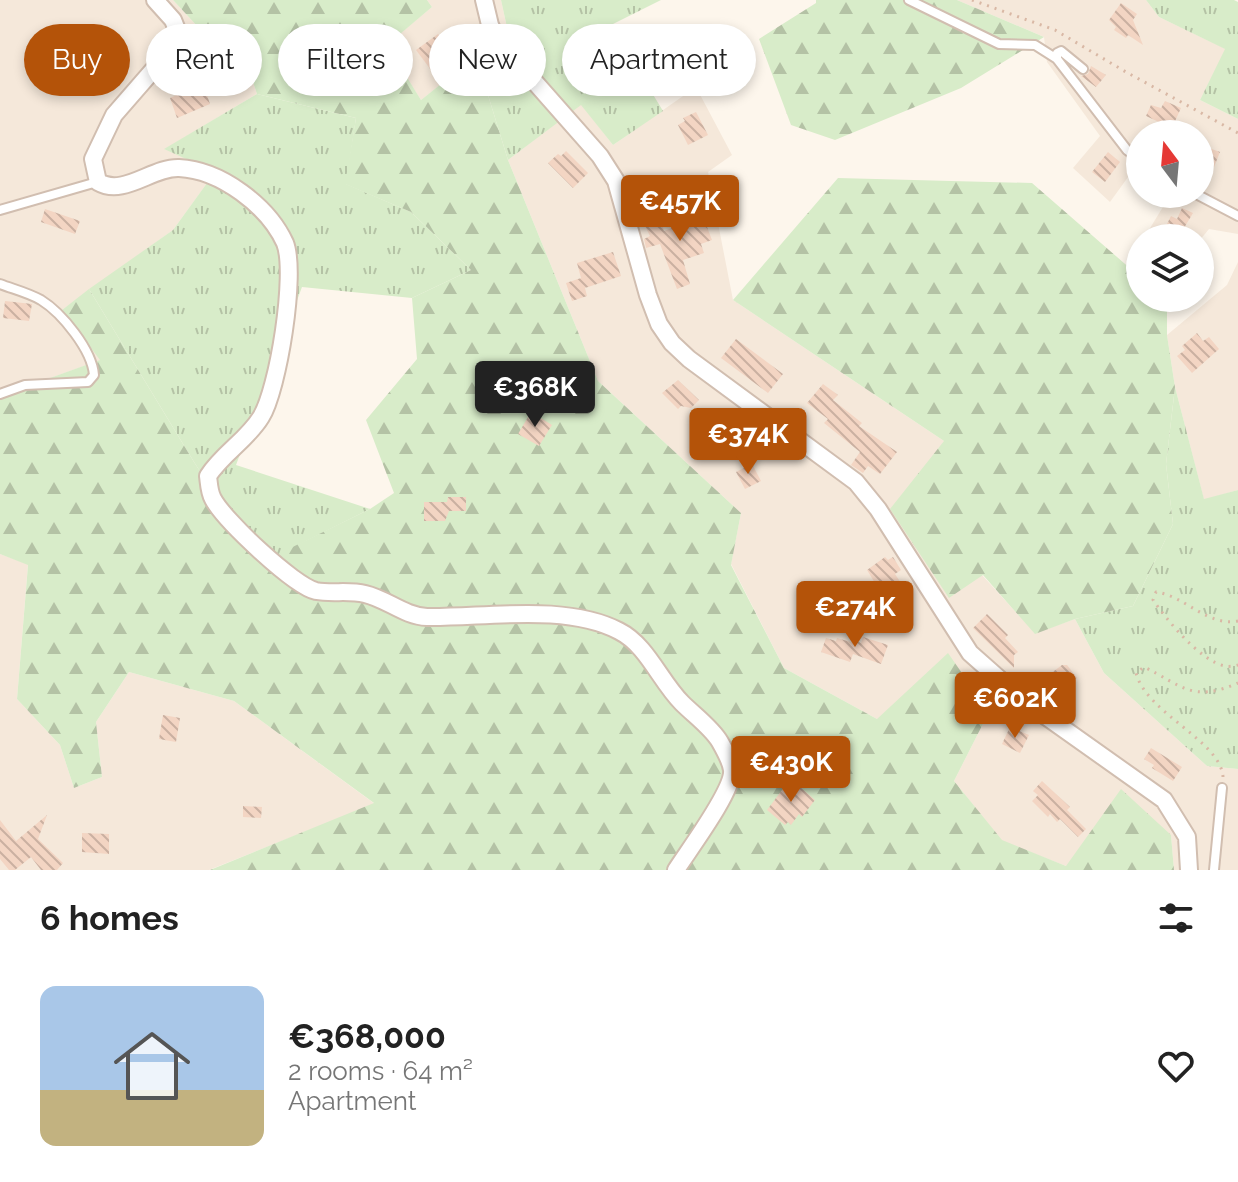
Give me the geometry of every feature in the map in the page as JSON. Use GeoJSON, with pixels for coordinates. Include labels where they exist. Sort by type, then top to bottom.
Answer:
{"type":"FeatureCollection","features":[{"type":"Feature","properties":{"kind":"street"},"geometry":{"type":"LineString","coordinates":[[155,0],[173,20],[179,35],[174,46],[114,115],[93,159],[98,182],[107,187],[120,186],[162,170],[179,168],[225,181],[276,227],[286,246],[290,275],[280,356],[263,415],[247,436],[217,461],[208,476],[211,497],[223,513],[300,585],[316,591],[364,594],[407,614],[424,617],[507,613],[593,620],[621,632],[641,648],[667,688],[720,740],[732,771],[725,794],[676,870]]}},
{"type":"Feature","properties":{"kind":"street"},"geometry":{"type":"LineString","coordinates":[[484,0],[496,38],[600,156],[616,181],[648,295],[659,324],[672,343],[689,359],[856,482],[878,509],[970,653],[1023,700],[1164,800],[1187,837],[1189,870]]}},
{"type":"Feature","properties":{"kind":"lane"},"geometry":{"type":"LineString","coordinates":[[909,0],[999,44],[1035,45],[1057,59],[1126,149]]}},
{"type":"Feature","properties":{"kind":"lane"},"geometry":{"type":"LineString","coordinates":[[1057,59],[1057,53],[1061,51],[1083,69]]}},
{"type":"Feature","properties":{"kind":"lane"},"geometry":{"type":"LineString","coordinates":[[0,210],[98,182]]}},
{"type":"Feature","properties":{"kind":"lane"},"geometry":{"type":"LineString","coordinates":[[1214,203],[1238,216]]}},
{"type":"Feature","properties":{"kind":"lane"},"geometry":{"type":"LineString","coordinates":[[0,284],[42,301],[77,334],[93,365],[94,375],[88,382],[25,385],[0,394]]}},
{"type":"Feature","properties":{"kind":"lane"},"geometry":{"type":"LineString","coordinates":[[1214,870],[1222,788]]}},
{"type":"Feature","properties":{"kind":"path"},"geometry":{"type":"LineString","coordinates":[[972,0],[1055,30],[1238,133]]}},
{"type":"Feature","properties":{"kind":"path"},"geometry":{"type":"LineString","coordinates":[[1238,621],[1229,623],[1210,617],[1169,594],[1156,592],[1153,600],[1170,622],[1205,656],[1224,666],[1238,665]]}},
{"type":"Feature","properties":{"kind":"path"},"geometry":{"type":"LineString","coordinates":[[1222,788],[1224,773],[1217,758],[1173,720],[1144,689],[1136,673],[1144,667],[1172,684],[1201,693],[1223,690],[1238,683]]}},
{"type":"Feature","properties":{"kind":"shaded area"},"geometry":{"type":"Polygon","coordinates":[[[0,0],[173,0],[195,24],[146,24],[146,96],[254,96],[165,149],[216,171],[173,230],[62,310],[101,360],[0,396],[0,0]]]}},
{"type":"Feature","properties":{"kind":"shaded area"},"geometry":{"type":"Polygon","coordinates":[[[427,0],[501,0],[506,24],[429,24],[429,94],[421,100],[413,87],[411,24],[432,7],[427,0]]]}},
{"type":"Feature","properties":{"kind":"shaded area"},"geometry":{"type":"Polygon","coordinates":[[[957,0],[1146,0],[1159,17],[1226,49],[1200,100],[1238,119],[1238,234],[1214,230],[1214,224],[1153,224],[1162,208],[1214,208],[1214,120],[1126,120],[1126,180],[1110,202],[1073,168],[1100,136],[1047,62],[1044,37],[957,0]]]}},
{"type":"Feature","properties":{"kind":"shaded area"},"geometry":{"type":"Polygon","coordinates":[[[683,96],[701,96],[732,155],[708,172],[733,300],[944,441],[949,597],[982,575],[1035,633],[1075,619],[1104,673],[1207,766],[1238,769],[1238,870],[1174,870],[1171,835],[1066,866],[1002,841],[954,781],[989,712],[877,719],[784,668],[731,564],[741,513],[598,381],[508,160],[581,104],[613,145],[683,96]]]}},
{"type":"Feature","properties":{"kind":"shaded area"},"geometry":{"type":"Polygon","coordinates":[[[1238,262],[1238,490],[1204,500],[1175,387],[1167,335],[1195,312],[1214,312],[1214,296],[1227,285],[1238,262]]]}},
{"type":"Feature","properties":{"kind":"shaded area"},"geometry":{"type":"Polygon","coordinates":[[[0,554],[28,564],[17,699],[60,745],[74,788],[102,777],[96,722],[129,672],[234,701],[375,804],[209,870],[0,870],[0,554]]]}},
{"type":"Feature","properties":{"kind":"green space"},"geometry":{"type":"Polygon","coordinates":[[[173,0],[427,0],[432,7],[412,24],[278,24],[278,96],[413,96],[413,87],[421,100],[429,94],[488,96],[508,160],[598,381],[741,513],[731,565],[784,668],[877,719],[948,653],[989,712],[954,781],[1002,840],[1066,866],[1121,789],[1171,835],[1174,870],[210,870],[374,803],[234,701],[129,672],[96,722],[102,777],[74,788],[60,745],[17,699],[28,565],[0,554],[0,396],[100,360],[62,310],[89,289],[194,462],[260,563],[370,509],[394,493],[366,420],[417,359],[412,298],[471,270],[411,212],[345,184],[356,118],[262,95],[262,24],[195,24],[173,0]]]}},
{"type":"Feature","properties":{"kind":"green space"},"geometry":{"type":"Polygon","coordinates":[[[501,0],[661,0],[613,24],[562,24],[562,96],[654,96],[663,111],[613,145],[581,105],[508,160],[488,96],[546,96],[546,24],[506,24],[501,0]]]}},
{"type":"Feature","properties":{"kind":"green space"},"geometry":{"type":"Polygon","coordinates":[[[816,0],[957,0],[1044,37],[961,88],[835,140],[791,125],[759,39],[816,3],[816,0]]]}},
{"type":"Feature","properties":{"kind":"green space"},"geometry":{"type":"Polygon","coordinates":[[[1146,0],[1238,2],[1238,119],[1200,100],[1225,49],[1159,17],[1146,0]]]}},
{"type":"Feature","properties":{"kind":"green space"},"geometry":{"type":"Polygon","coordinates":[[[262,95],[356,118],[346,184],[411,212],[471,270],[412,298],[302,287],[236,465],[370,509],[260,564],[89,289],[173,230],[215,172],[164,149],[254,96],[262,95]]]}},
{"type":"Feature","properties":{"kind":"green space"},"geometry":{"type":"Polygon","coordinates":[[[838,178],[1032,183],[1126,265],[1126,312],[1167,312],[1167,335],[1175,387],[1166,464],[1173,524],[1133,606],[1075,619],[1035,634],[983,575],[949,598],[890,509],[944,441],[733,300],[838,178]]]}},
{"type":"Feature","properties":{"kind":"green space"},"geometry":{"type":"Polygon","coordinates":[[[1175,387],[1204,499],[1238,490],[1238,769],[1207,766],[1104,673],[1075,619],[1133,606],[1173,524],[1166,464],[1175,387]]]}},
{"type":"Feature","properties":{"kind":"building"},"geometry":{"type":"Polygon","coordinates":[[[1121,3],[1137,14],[1133,20],[1143,45],[1114,30],[1116,27],[1109,20],[1121,3]]]}},
{"type":"Feature","properties":{"kind":"building"},"geometry":{"type":"Polygon","coordinates":[[[429,41],[429,67],[416,50],[429,41]]]}},
{"type":"Feature","properties":{"kind":"building"},"geometry":{"type":"Polygon","coordinates":[[[1091,66],[1106,75],[1096,87],[1081,76],[1088,74],[1091,66]]]}},
{"type":"Feature","properties":{"kind":"building"},"geometry":{"type":"Polygon","coordinates":[[[207,96],[210,104],[177,118],[170,98],[207,96]]]}},
{"type":"Feature","properties":{"kind":"building"},"geometry":{"type":"Polygon","coordinates":[[[1165,101],[1181,108],[1176,120],[1155,120],[1146,116],[1151,105],[1161,108],[1165,101]]]}},
{"type":"Feature","properties":{"kind":"building"},"geometry":{"type":"Polygon","coordinates":[[[696,112],[708,135],[688,145],[678,125],[685,121],[683,118],[696,112]]]}},
{"type":"Feature","properties":{"kind":"building"},"geometry":{"type":"Polygon","coordinates":[[[1214,150],[1220,152],[1214,167],[1214,150]]]}},
{"type":"Feature","properties":{"kind":"building"},"geometry":{"type":"Polygon","coordinates":[[[566,151],[588,173],[573,188],[548,163],[566,151]]]}},
{"type":"Feature","properties":{"kind":"building"},"geometry":{"type":"Polygon","coordinates":[[[1108,152],[1120,162],[1105,182],[1092,172],[1108,152]]]}},
{"type":"Feature","properties":{"kind":"building"},"geometry":{"type":"Polygon","coordinates":[[[699,206],[712,240],[701,244],[704,253],[683,260],[690,284],[677,289],[660,244],[646,248],[644,239],[650,236],[645,226],[661,220],[664,231],[690,221],[687,211],[699,206]]]}},
{"type":"Feature","properties":{"kind":"building"},"geometry":{"type":"Polygon","coordinates":[[[1182,208],[1193,213],[1186,224],[1167,224],[1171,216],[1177,219],[1182,208]]]}},
{"type":"Feature","properties":{"kind":"building"},"geometry":{"type":"Polygon","coordinates":[[[45,209],[80,221],[75,234],[41,222],[45,209]]]}},
{"type":"Feature","properties":{"kind":"building"},"geometry":{"type":"Polygon","coordinates":[[[613,252],[621,276],[585,288],[587,296],[572,301],[566,283],[581,278],[577,263],[613,252]]]}},
{"type":"Feature","properties":{"kind":"building"},"geometry":{"type":"Polygon","coordinates":[[[5,301],[32,304],[29,321],[3,318],[5,301]]]}},
{"type":"Feature","properties":{"kind":"building"},"geometry":{"type":"Polygon","coordinates":[[[1197,333],[1203,341],[1209,337],[1219,349],[1192,373],[1177,356],[1185,350],[1182,346],[1197,333]]]}},
{"type":"Feature","properties":{"kind":"building"},"geometry":{"type":"Polygon","coordinates":[[[736,339],[783,374],[768,393],[721,358],[736,339]]]}},
{"type":"Feature","properties":{"kind":"building"},"geometry":{"type":"Polygon","coordinates":[[[678,380],[699,400],[691,408],[681,406],[678,409],[662,393],[678,380]]]}},
{"type":"Feature","properties":{"kind":"building"},"geometry":{"type":"Polygon","coordinates":[[[823,384],[838,395],[833,400],[862,423],[859,426],[897,452],[880,474],[868,466],[863,473],[851,465],[860,452],[824,423],[828,419],[807,403],[823,384]]]}},
{"type":"Feature","properties":{"kind":"building"},"geometry":{"type":"Polygon","coordinates":[[[531,412],[552,425],[539,446],[518,434],[531,412]]]}},
{"type":"Feature","properties":{"kind":"building"},"geometry":{"type":"Polygon","coordinates":[[[752,464],[761,481],[745,489],[736,472],[752,464]]]}},
{"type":"Feature","properties":{"kind":"building"},"geometry":{"type":"Polygon","coordinates":[[[448,497],[466,497],[466,511],[449,511],[445,521],[424,521],[424,502],[447,502],[448,497]]]}},
{"type":"Feature","properties":{"kind":"building"},"geometry":{"type":"Polygon","coordinates":[[[885,557],[888,560],[893,557],[901,570],[895,574],[901,583],[894,589],[878,588],[867,570],[885,557]]]}},
{"type":"Feature","properties":{"kind":"building"},"geometry":{"type":"Polygon","coordinates":[[[987,614],[1008,635],[1005,638],[1018,652],[1014,655],[1014,668],[973,628],[987,614]]]}},
{"type":"Feature","properties":{"kind":"building"},"geometry":{"type":"Polygon","coordinates":[[[863,637],[888,645],[881,664],[853,654],[850,662],[821,652],[826,638],[861,643],[863,637]]]}},
{"type":"Feature","properties":{"kind":"building"},"geometry":{"type":"Polygon","coordinates":[[[1062,665],[1067,665],[1077,678],[1055,695],[1042,680],[1062,665]]]}},
{"type":"Feature","properties":{"kind":"building"},"geometry":{"type":"Polygon","coordinates":[[[163,715],[180,718],[176,742],[159,739],[163,715]]]}},
{"type":"Feature","properties":{"kind":"building"},"geometry":{"type":"Polygon","coordinates":[[[1010,727],[1029,735],[1020,753],[1002,744],[1010,727]]]}},
{"type":"Feature","properties":{"kind":"building"},"geometry":{"type":"Polygon","coordinates":[[[1151,748],[1182,767],[1173,781],[1144,759],[1151,748]]]}},
{"type":"Feature","properties":{"kind":"building"},"geometry":{"type":"Polygon","coordinates":[[[1042,781],[1070,807],[1067,810],[1086,829],[1078,837],[1060,819],[1057,822],[1050,814],[1048,817],[1032,801],[1038,795],[1033,791],[1042,781]]]}},
{"type":"Feature","properties":{"kind":"building"},"geometry":{"type":"Polygon","coordinates":[[[785,786],[800,787],[815,800],[791,825],[788,822],[785,825],[767,810],[785,786]]]}},
{"type":"Feature","properties":{"kind":"building"},"geometry":{"type":"Polygon","coordinates":[[[243,806],[262,807],[261,818],[243,817],[243,806]]]}},
{"type":"Feature","properties":{"kind":"building"},"geometry":{"type":"Polygon","coordinates":[[[47,815],[38,839],[63,863],[57,870],[41,870],[31,857],[15,870],[9,870],[0,859],[0,820],[16,841],[47,815]]]}},
{"type":"Feature","properties":{"kind":"building"},"geometry":{"type":"Polygon","coordinates":[[[82,833],[109,834],[109,854],[82,852],[82,833]]]}}]}
